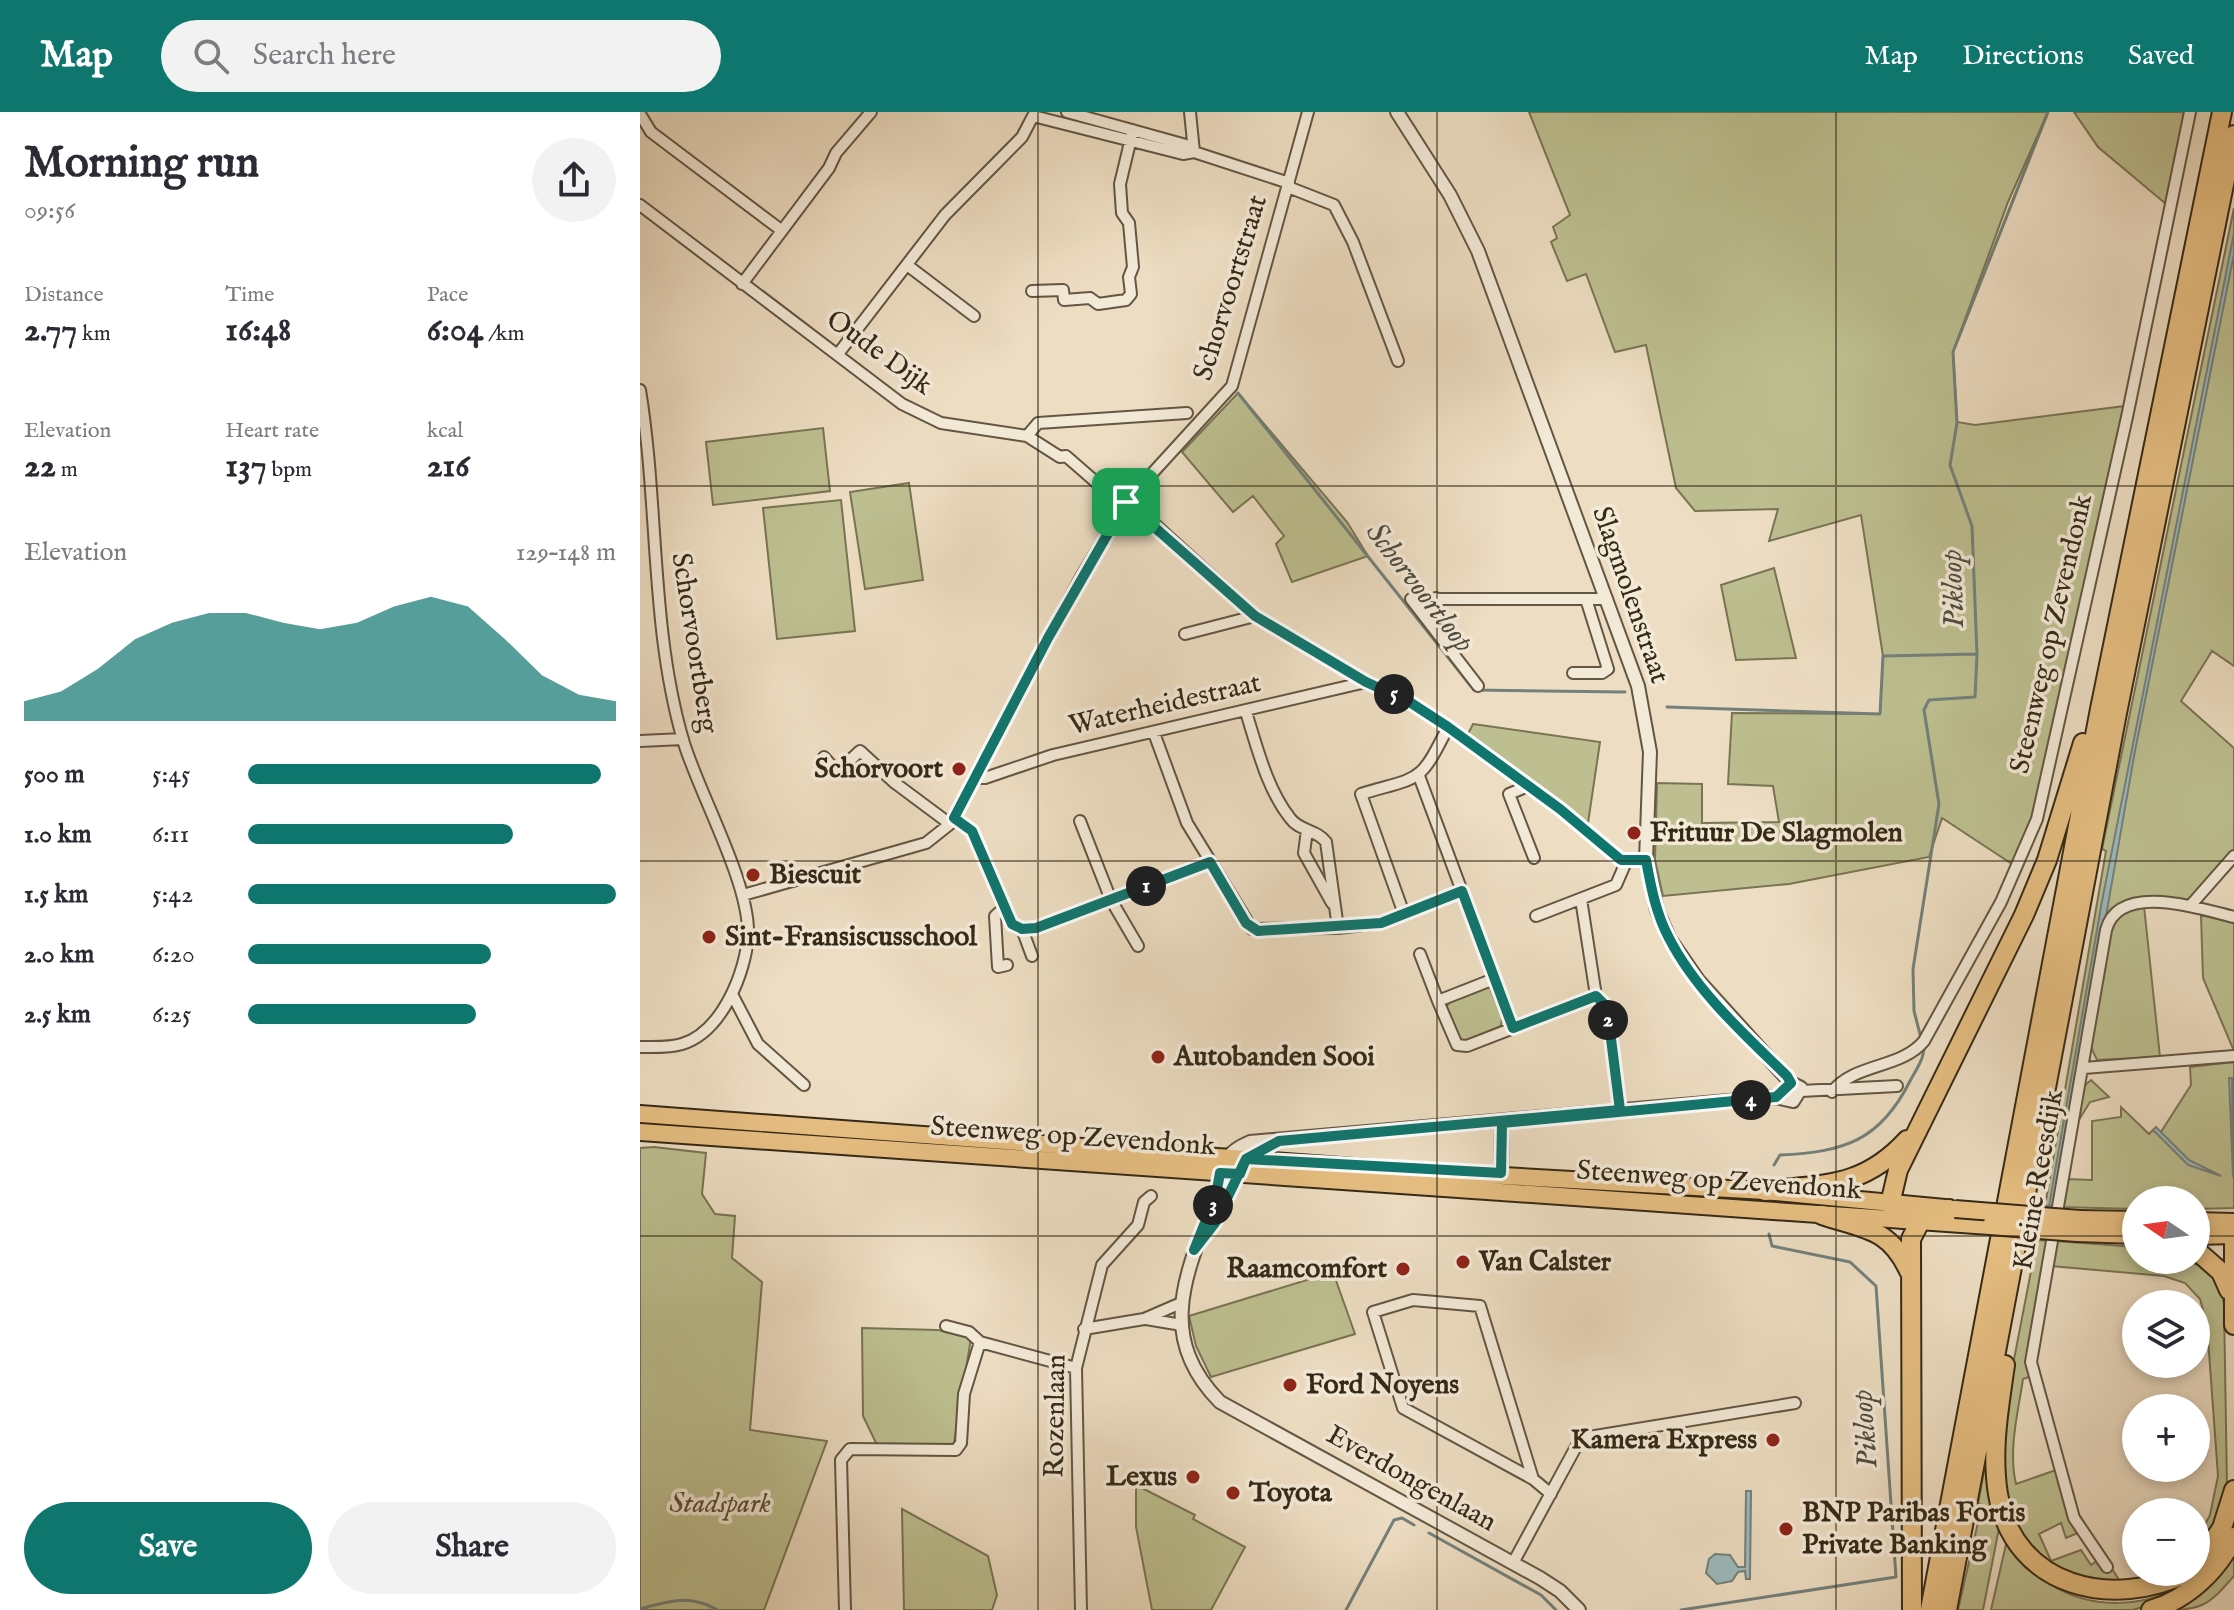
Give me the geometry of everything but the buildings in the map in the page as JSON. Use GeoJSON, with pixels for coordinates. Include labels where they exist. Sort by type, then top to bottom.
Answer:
{"type":"FeatureCollection","features":[{"type":"Feature","properties":{"kind":"highway"},"geometry":{"type":"LineString","coordinates":[[1930,1610],[2100,709],[2222,112]]}},
{"type":"Feature","properties":{"kind":"highway"},"geometry":{"type":"LineString","coordinates":[[1947,1610],[2120,697],[2234,135]]}},
{"type":"Feature","properties":{"kind":"highway"},"geometry":{"type":"LineString","coordinates":[[1952,1214],[1910,1220],[1890,1204],[1898,1170],[2024,915],[2047,860],[2086,732],[2100,709]]}},
{"type":"Feature","properties":{"kind":"highway"},"geometry":{"type":"LineString","coordinates":[[1765,1191],[1825,1186],[1854,1178],[1884,1163],[1917,1129]]}},
{"type":"Feature","properties":{"kind":"highway"},"geometry":{"type":"LineString","coordinates":[[1822,1215],[1867,1228],[1885,1238],[1899,1251],[1910,1274]]}},
{"type":"Feature","properties":{"kind":"highway"},"geometry":{"type":"LineString","coordinates":[[1910,1220],[1912,1610]]}},
{"type":"Feature","properties":{"kind":"highway"},"geometry":{"type":"LineString","coordinates":[[2210,1224],[2234,1228],[2234,1325]]}},
{"type":"Feature","properties":{"kind":"highway"},"geometry":{"type":"LineString","coordinates":[[2210,1262],[2221,1272],[2233,1300]]}},
{"type":"Feature","properties":{"kind":"highway"},"geometry":{"type":"LineString","coordinates":[[2012,1267],[2012,1310],[1997,1430],[1996,1469],[2004,1517],[2015,1539],[2051,1578],[2072,1590],[2118,1599],[2154,1592],[2164,1586]]}},
{"type":"Feature","properties":{"kind":"highway"},"geometry":{"type":"LineString","coordinates":[[2210,1546],[2222,1528],[2234,1490]]}},
{"type":"Feature","properties":{"kind":"highway"},"geometry":{"type":"LineString","coordinates":[[2151,1610],[2183,1594],[2207,1576],[2234,1537]]}},
{"type":"Feature","properties":{"kind":"main road","name":"Steenweg op Zevendonk"},"geometry":{"type":"LineString","coordinates":[[640,1114],[1223,1165]]}},
{"type":"Feature","properties":{"kind":"main road","name":"Steenweg op Zevendonk"},"geometry":{"type":"LineString","coordinates":[[640,1132],[1243,1166],[1501,1173],[1765,1191],[2078,1226]]}},
{"type":"Feature","properties":{"kind":"main road","name":"Steenweg op Zevendonk"},"geometry":{"type":"LineString","coordinates":[[1243,1166],[1910,1220]]}},
{"type":"Feature","properties":{"kind":"main road"},"geometry":{"type":"LineString","coordinates":[[2078,1226],[2122,1221]]}},
{"type":"Feature","properties":{"kind":"main road"},"geometry":{"type":"LineString","coordinates":[[2078,1226],[2122,1233]]}},
{"type":"Feature","properties":{"kind":"main road"},"geometry":{"type":"LineString","coordinates":[[2210,1233],[2234,1228]]}},
{"type":"Feature","properties":{"kind":"street"},"geometry":{"type":"LineString","coordinates":[[742,284],[857,125],[871,112]]}},
{"type":"Feature","properties":{"kind":"street"},"geometry":{"type":"LineString","coordinates":[[1067,112],[1183,154],[1194,152],[1288,185],[1334,205],[1353,242],[1398,361]]}},
{"type":"Feature","properties":{"kind":"street"},"geometry":{"type":"LineString","coordinates":[[1190,112],[1194,152]]}},
{"type":"Feature","properties":{"kind":"street","name":"Schorvoortstraat"},"geometry":{"type":"LineString","coordinates":[[743,895],[926,843],[952,821],[1074,589],[1126,502],[1232,386],[1308,112]]}},
{"type":"Feature","properties":{"kind":"street","name":"Slagmolenstraat"},"geometry":{"type":"LineString","coordinates":[[1397,112],[1450,195],[1478,251],[1607,599],[1646,716],[1650,752],[1646,860],[1657,910],[1683,960],[1723,1011],[1794,1090]]}},
{"type":"Feature","properties":{"kind":"street","name":"Steenweg op Zevendonk"},"geometry":{"type":"LineString","coordinates":[[1832,1092],[1859,1074],[1913,1052],[1924,1041],[2001,902],[2030,840],[2077,647],[2190,112]]}},
{"type":"Feature","properties":{"kind":"street"},"geometry":{"type":"LineString","coordinates":[[640,114],[651,132],[781,230]]}},
{"type":"Feature","properties":{"kind":"street"},"geometry":{"type":"LineString","coordinates":[[838,354],[961,196],[1022,137],[1031,114],[1049,115],[1132,135]]}},
{"type":"Feature","properties":{"kind":"street"},"geometry":{"type":"LineString","coordinates":[[1032,291],[1063,290],[1064,300],[1090,298],[1098,304],[1128,298],[1133,267],[1129,223],[1122,213],[1120,184],[1132,135]]}},
{"type":"Feature","properties":{"kind":"street","name":"Oude Dijk"},"geometry":{"type":"LineString","coordinates":[[640,205],[902,404],[941,423],[1027,436],[1060,457],[1066,456],[1113,497],[1126,502],[1255,616],[1366,682],[1408,701],[1448,727],[1626,862]]}},
{"type":"Feature","properties":{"kind":"street"},"geometry":{"type":"LineString","coordinates":[[907,265],[974,316]]}},
{"type":"Feature","properties":{"kind":"street","name":"Schorvoortberg"},"geometry":{"type":"LineString","coordinates":[[640,390],[658,608],[683,739],[743,895]]}},
{"type":"Feature","properties":{"kind":"street"},"geometry":{"type":"LineString","coordinates":[[1027,436],[1038,423],[1187,413]]}},
{"type":"Feature","properties":{"kind":"street"},"geometry":{"type":"LineString","coordinates":[[1436,598],[1437,622]]}},
{"type":"Feature","properties":{"kind":"street"},"geometry":{"type":"LineString","coordinates":[[1478,686],[1411,599],[1607,599]]}},
{"type":"Feature","properties":{"kind":"street"},"geometry":{"type":"LineString","coordinates":[[1573,673],[1602,673],[1608,669],[1586,599]]}},
{"type":"Feature","properties":{"kind":"street"},"geometry":{"type":"LineString","coordinates":[[1185,634],[1255,616]]}},
{"type":"Feature","properties":{"kind":"street","name":"Waterheidestraat"},"geometry":{"type":"LineString","coordinates":[[975,778],[985,778],[1053,755],[1366,682]]}},
{"type":"Feature","properties":{"kind":"street"},"geometry":{"type":"LineString","coordinates":[[1246,712],[1270,781],[1288,816],[1326,842],[1332,903],[1338,928]]}},
{"type":"Feature","properties":{"kind":"street"},"geometry":{"type":"LineString","coordinates":[[1404,914],[1361,794],[1419,776],[1427,768],[1448,727]]}},
{"type":"Feature","properties":{"kind":"street"},"geometry":{"type":"LineString","coordinates":[[1154,733],[1187,823],[1252,929],[1338,928],[1381,923],[1462,891]]}},
{"type":"Feature","properties":{"kind":"street"},"geometry":{"type":"LineString","coordinates":[[640,741],[683,739]]}},
{"type":"Feature","properties":{"kind":"street"},"geometry":{"type":"LineString","coordinates":[[824,757],[837,772],[860,751],[895,783],[972,831],[1004,908],[1020,928],[1032,956]]}},
{"type":"Feature","properties":{"kind":"street"},"geometry":{"type":"LineString","coordinates":[[1419,776],[1513,1028]]}},
{"type":"Feature","properties":{"kind":"street"},"geometry":{"type":"LineString","coordinates":[[1528,786],[1509,794],[1534,858]]}},
{"type":"Feature","properties":{"kind":"street"},"geometry":{"type":"LineString","coordinates":[[1080,821],[1111,900],[1138,946]]}},
{"type":"Feature","properties":{"kind":"street"},"geometry":{"type":"LineString","coordinates":[[1307,830],[1304,853],[1332,903]]}},
{"type":"Feature","properties":{"kind":"street"},"geometry":{"type":"LineString","coordinates":[[2190,906],[2234,856]]}},
{"type":"Feature","properties":{"kind":"street"},"geometry":{"type":"LineString","coordinates":[[1536,916],[1616,885],[1626,862],[1646,860]]}},
{"type":"Feature","properties":{"kind":"street"},"geometry":{"type":"LineString","coordinates":[[1020,928],[1036,928],[1210,862]]}},
{"type":"Feature","properties":{"kind":"street"},"geometry":{"type":"LineString","coordinates":[[640,1047],[670,1046],[690,1041],[733,996],[748,938],[743,895]]}},
{"type":"Feature","properties":{"kind":"street"},"geometry":{"type":"LineString","coordinates":[[1581,899],[1596,996],[1607,1007],[1620,1110]]}},
{"type":"Feature","properties":{"kind":"street","name":"Kleine Reesdijk"},"geometry":{"type":"LineString","coordinates":[[2107,1567],[2074,1518],[2031,1362],[2110,918],[2121,908],[2148,902],[2190,906],[2234,917]]}},
{"type":"Feature","properties":{"kind":"street"},"geometry":{"type":"LineString","coordinates":[[1004,908],[995,916],[998,967],[1007,965]]}},
{"type":"Feature","properties":{"kind":"street"},"geometry":{"type":"LineString","coordinates":[[1420,954],[1457,1045],[1467,1046],[1596,996]]}},
{"type":"Feature","properties":{"kind":"street"},"geometry":{"type":"LineString","coordinates":[[1438,1001],[1494,979]]}},
{"type":"Feature","properties":{"kind":"street"},"geometry":{"type":"LineString","coordinates":[[733,996],[758,1044],[804,1085]]}},
{"type":"Feature","properties":{"kind":"street"},"geometry":{"type":"LineString","coordinates":[[2084,1068],[2234,1056]]}},
{"type":"Feature","properties":{"kind":"street"},"geometry":{"type":"LineString","coordinates":[[1794,1090],[1832,1092],[1897,1086]]}},
{"type":"Feature","properties":{"kind":"street","name":"Steenweg op Zevendonk"},"geometry":{"type":"LineString","coordinates":[[1223,1165],[1232,1150],[1250,1142],[1502,1123],[1776,1097],[1794,1090]]}},
{"type":"Feature","properties":{"kind":"street"},"geometry":{"type":"LineString","coordinates":[[1501,1173],[1502,1123]]}},
{"type":"Feature","properties":{"kind":"street","name":"Steenweg op Zevendonk"},"geometry":{"type":"LineString","coordinates":[[1243,1166],[1279,1141]]}},
{"type":"Feature","properties":{"kind":"street","name":"Everdongenlaan"},"geometry":{"type":"LineString","coordinates":[[1223,1165],[1216,1195],[1194,1250],[1181,1303],[1186,1355],[1199,1381],[1220,1402],[1513,1563],[1560,1591],[1579,1610]]}},
{"type":"Feature","properties":{"kind":"street","name":"Everdongenlaan"},"geometry":{"type":"LineString","coordinates":[[1194,1250],[1215,1223],[1243,1166]]}},
{"type":"Feature","properties":{"kind":"street","name":"Rozenlaan"},"geometry":{"type":"LineString","coordinates":[[1081,1610],[1076,1368],[1102,1265],[1138,1225],[1144,1202],[1151,1196]]}},
{"type":"Feature","properties":{"kind":"street","name":"Everdongenlaan"},"geometry":{"type":"LineString","coordinates":[[1533,1479],[1480,1306],[1413,1300],[1373,1312],[1403,1408],[1533,1479],[1551,1494]]}},
{"type":"Feature","properties":{"kind":"street"},"geometry":{"type":"LineString","coordinates":[[1084,1329],[1144,1319],[1181,1303]]}},
{"type":"Feature","properties":{"kind":"street"},"geometry":{"type":"LineString","coordinates":[[1144,1319],[1182,1325]]}},
{"type":"Feature","properties":{"kind":"street"},"geometry":{"type":"LineString","coordinates":[[946,1326],[969,1332],[980,1342],[989,1341],[1076,1368]]}},
{"type":"Feature","properties":{"kind":"street"},"geometry":{"type":"LineString","coordinates":[[845,1610],[841,1460],[850,1449],[956,1450],[961,1443],[964,1394],[980,1342]]}},
{"type":"Feature","properties":{"kind":"street","name":"Everdongenlaan"},"geometry":{"type":"LineString","coordinates":[[1513,1563],[1577,1445],[1597,1433],[1795,1403]]}},
{"type":"Feature","properties":{"kind":"green space"},"geometry":{"type":"Polygon","coordinates":[[[1529,112],[2048,112],[2008,202],[1953,352],[1957,422],[1975,425],[2125,406],[2037,804],[2015,866],[1942,818],[1929,857],[1789,884],[1663,896],[1655,860],[1657,783],[1702,784],[1702,823],[1779,822],[1773,786],[1728,784],[1732,713],[1880,714],[1883,656],[1861,515],[1769,541],[1778,509],[1695,511],[1676,488],[1646,345],[1615,352],[1586,274],[1567,281],[1551,242],[1557,238],[1553,227],[1570,215],[1529,112]]]}},
{"type":"Feature","properties":{"kind":"green space"},"geometry":{"type":"Polygon","coordinates":[[[2074,112],[2185,112],[2166,204],[2098,147],[2074,112]]]}},
{"type":"Feature","properties":{"kind":"green space"},"geometry":{"type":"Polygon","coordinates":[[[2234,208],[2234,666],[2212,651],[2181,701],[2234,748],[2234,851],[2189,900],[2132,901],[2112,909],[2104,918],[2055,1206],[2045,1206],[2106,851],[2102,849],[2234,208]]]}},
{"type":"Feature","properties":{"kind":"green space"},"geometry":{"type":"Polygon","coordinates":[[[1238,393],[1347,522],[1368,556],[1292,582],[1276,544],[1284,536],[1253,496],[1233,512],[1182,452],[1238,393]]]}},
{"type":"Feature","properties":{"kind":"green space"},"geometry":{"type":"Polygon","coordinates":[[[823,428],[830,491],[713,505],[706,442],[823,428]]]}},
{"type":"Feature","properties":{"kind":"green space"},"geometry":{"type":"Polygon","coordinates":[[[909,483],[923,580],[865,589],[850,492],[909,483]]]}},
{"type":"Feature","properties":{"kind":"green space"},"geometry":{"type":"Polygon","coordinates":[[[841,500],[855,631],[777,639],[763,508],[841,500]]]}},
{"type":"Feature","properties":{"kind":"green space"},"geometry":{"type":"Polygon","coordinates":[[[1774,568],[1796,658],[1736,660],[1721,585],[1774,568]]]}},
{"type":"Feature","properties":{"kind":"green space"},"geometry":{"type":"Polygon","coordinates":[[[1473,724],[1600,742],[1588,823],[1467,736],[1473,724]]]}},
{"type":"Feature","properties":{"kind":"green space"},"geometry":{"type":"Polygon","coordinates":[[[2144,906],[2160,1057],[2097,1060],[2090,1045],[2109,928],[2120,913],[2144,906]]]}},
{"type":"Feature","properties":{"kind":"green space"},"geometry":{"type":"Polygon","coordinates":[[[2201,915],[2234,923],[2234,1051],[2203,978],[2201,915]]]}},
{"type":"Feature","properties":{"kind":"green space"},"geometry":{"type":"Polygon","coordinates":[[[1483,987],[1490,988],[1502,1018],[1501,1026],[1464,1041],[1456,1038],[1446,1008],[1450,1001],[1483,987]]]}},
{"type":"Feature","properties":{"kind":"green space"},"geometry":{"type":"Polygon","coordinates":[[[2234,1062],[2234,1208],[2210,1209],[2210,1186],[2122,1186],[2122,1209],[2060,1207],[2066,1179],[2092,1180],[2092,1121],[2121,1117],[2121,1107],[2149,1134],[2153,1130],[2159,1135],[2191,1085],[2190,1067],[2234,1062]]]}},
{"type":"Feature","properties":{"kind":"green space"},"geometry":{"type":"Polygon","coordinates":[[[2091,1080],[2109,1097],[2090,1102],[2077,1123],[2083,1087],[2091,1080]]]}},
{"type":"Feature","properties":{"kind":"green space","name":"Stadspark"},"geometry":{"type":"Polygon","coordinates":[[[640,1148],[706,1153],[702,1194],[715,1214],[735,1216],[732,1258],[762,1282],[750,1430],[827,1441],[764,1610],[640,1610],[640,1148]]]}},
{"type":"Feature","properties":{"kind":"green space"},"geometry":{"type":"Polygon","coordinates":[[[2037,1240],[2048,1241],[2029,1377],[2023,1379],[2015,1432],[2013,1458],[2016,1484],[2056,1470],[2078,1533],[2066,1538],[2061,1523],[2039,1534],[2051,1561],[2081,1550],[2091,1565],[2104,1556],[2122,1584],[2053,1571],[2020,1533],[2004,1487],[2006,1401],[2037,1240]]]}},
{"type":"Feature","properties":{"kind":"green space"},"geometry":{"type":"Polygon","coordinates":[[[2055,1241],[2122,1246],[2122,1272],[2051,1266],[2055,1241]]]}},
{"type":"Feature","properties":{"kind":"green space"},"geometry":{"type":"Polygon","coordinates":[[[1333,1272],[1355,1334],[1211,1377],[1196,1346],[1189,1316],[1333,1272]]]}},
{"type":"Feature","properties":{"kind":"green space"},"geometry":{"type":"Polygon","coordinates":[[[2141,1274],[2210,1274],[2220,1287],[2224,1304],[2227,1487],[2220,1516],[2210,1534],[2210,1515],[2218,1476],[2210,1366],[2210,1290],[2192,1290],[2185,1283],[2164,1276],[2141,1274]]]}},
{"type":"Feature","properties":{"kind":"green space"},"geometry":{"type":"Polygon","coordinates":[[[862,1328],[938,1330],[971,1338],[954,1444],[877,1445],[863,1416],[862,1328]]]}},
{"type":"Feature","properties":{"kind":"green space"},"geometry":{"type":"Polygon","coordinates":[[[1989,1443],[2001,1518],[1983,1610],[1958,1610],[1982,1505],[1978,1504],[1989,1443]]]}},
{"type":"Feature","properties":{"kind":"green space"},"geometry":{"type":"Polygon","coordinates":[[[1136,1485],[1195,1515],[1193,1519],[1245,1547],[1211,1610],[1152,1610],[1136,1527],[1136,1485]]]}},
{"type":"Feature","properties":{"kind":"green space"},"geometry":{"type":"Polygon","coordinates":[[[902,1509],[988,1556],[997,1595],[992,1610],[904,1610],[902,1509]]]}},
{"type":"Feature","properties":{"kind":"green space"},"geometry":{"type":"Polygon","coordinates":[[[2234,1513],[2230,1531],[2210,1562],[2210,1551],[2234,1513]]]}},
{"type":"Feature","properties":{"kind":"green space"},"geometry":{"type":"Polygon","coordinates":[[[2007,1540],[2050,1584],[2083,1599],[2120,1603],[2138,1601],[2186,1586],[2172,1595],[2133,1610],[1991,1610],[2007,1540]]]}},
{"type":"Feature","properties":{"kind":"green space"},"geometry":{"type":"Polygon","coordinates":[[[2234,1554],[2234,1576],[2213,1598],[2200,1606],[2170,1610],[2197,1586],[2210,1586],[2210,1575],[2234,1554]]]}},
{"type":"Feature","properties":{"kind":"water"},"geometry":{"type":"Polygon","coordinates":[[[2234,233],[2234,254],[2135,751],[2055,1206],[2049,1206],[2102,901],[2234,233]]]}},
{"type":"Feature","properties":{"kind":"water"},"geometry":{"type":"Polygon","coordinates":[[[2229,1078],[2232,1078],[2233,1177],[2229,1078]]]}},
{"type":"Feature","properties":{"kind":"water"},"geometry":{"type":"Polygon","coordinates":[[[2156,1127],[2189,1160],[2221,1176],[2188,1165],[2153,1130],[2156,1127]]]}},
{"type":"Feature","properties":{"kind":"water"},"geometry":{"type":"Polygon","coordinates":[[[1746,1491],[1751,1491],[1750,1579],[1746,1579],[1745,1571],[1738,1572],[1732,1581],[1717,1584],[1706,1573],[1709,1559],[1715,1554],[1730,1555],[1738,1567],[1745,1567],[1746,1491]]]}},
{"type":"Feature","properties":{"kind":"waterway","name":"Pikloop"},"geometry":{"type":"LineString","coordinates":[[1921,1038],[1914,1011],[1913,969],[1939,804],[1924,710],[1929,700],[1975,697],[1977,654],[1972,526],[1950,465],[1957,423],[1953,352],[2048,112]]}},
{"type":"Feature","properties":{"kind":"waterway","name":"Schorvoortloop"},"geometry":{"type":"LineString","coordinates":[[1238,393],[1474,690],[1625,692]]}},
{"type":"Feature","properties":{"kind":"waterway","name":"Schorvoortloop"},"geometry":{"type":"LineString","coordinates":[[1667,707],[1880,714],[1883,656],[1976,654]]}},
{"type":"Feature","properties":{"kind":"waterway","name":"Pikloop"},"geometry":{"type":"LineString","coordinates":[[1774,1165],[1780,1155],[1823,1151],[1858,1139],[1873,1130],[1898,1101],[1923,1056],[1924,1047]]}},
{"type":"Feature","properties":{"kind":"waterway","name":"Pikloop"},"geometry":{"type":"LineString","coordinates":[[1681,1610],[1896,1577],[1876,1286],[1850,1262],[1772,1246],[1769,1234]]}},
{"type":"Feature","properties":{"kind":"waterway","name":"Pikloop"},"geometry":{"type":"LineString","coordinates":[[1346,1610],[1394,1520],[1402,1518],[1414,1525]]}},
{"type":"Feature","properties":{"kind":"waterway","name":"Pikloop"},"geometry":{"type":"LineString","coordinates":[[1429,1533],[1541,1595],[1556,1610]]}},
{"type":"Feature","properties":{"kind":"waterway"},"geometry":{"type":"LineString","coordinates":[[640,1609],[688,1601],[718,1610]]}},
{"type":"Feature","properties":{"kind":"place","name":"Schorvoort"},"geometry":{"type":"Point","coordinates":[959,769]}},
{"type":"Feature","properties":{"kind":"place","name":"Frituur De Slagmolen"},"geometry":{"type":"Point","coordinates":[1634,833]}},
{"type":"Feature","properties":{"kind":"place","name":"Biescuit"},"geometry":{"type":"Point","coordinates":[753,875]}},
{"type":"Feature","properties":{"kind":"place","name":"Sint-Fransiscusschool"},"geometry":{"type":"Point","coordinates":[709,937]}},
{"type":"Feature","properties":{"kind":"place","name":"Autobanden Sooi"},"geometry":{"type":"Point","coordinates":[1158,1057]}},
{"type":"Feature","properties":{"kind":"place","name":"Van Calster"},"geometry":{"type":"Point","coordinates":[1463,1262]}},
{"type":"Feature","properties":{"kind":"place","name":"Raamcomfort"},"geometry":{"type":"Point","coordinates":[1403,1269]}},
{"type":"Feature","properties":{"kind":"place","name":"Ford Noyens"},"geometry":{"type":"Point","coordinates":[1290,1385]}},
{"type":"Feature","properties":{"kind":"place","name":"Kamera Express"},"geometry":{"type":"Point","coordinates":[1773,1440]}},
{"type":"Feature","properties":{"kind":"place","name":"Lexus"},"geometry":{"type":"Point","coordinates":[1193,1477]}},
{"type":"Feature","properties":{"kind":"place","name":"Toyota"},"geometry":{"type":"Point","coordinates":[1233,1493]}},
{"type":"Feature","properties":{"kind":"place","name":"BNP Paribas Fortis Private Banking"},"geometry":{"type":"Point","coordinates":[1786,1529]}},
{"type":"Feature","properties":{"kind":"route"},"geometry":{"type":"LineString","coordinates":[[1126,502],[1081,577],[954,818],[972,831],[1012,924],[1022,929],[1036,928],[1210,862],[1246,923],[1258,931],[1381,923],[1462,891],[1513,1028],[1596,996],[1607,1007],[1620,1110],[1616,1113],[1279,1141],[1246,1159],[1240,1174],[1215,1223],[1194,1250],[1216,1195],[1220,1173],[1240,1174],[1246,1159],[1381,1169],[1501,1173],[1502,1123],[1616,1113],[1620,1110],[1776,1097],[1788,1089],[1791,1083],[1787,1076],[1723,1011],[1669,938],[1657,910],[1646,860],[1621,860],[1560,809],[1448,727],[1408,701],[1366,682],[1255,616],[1136,507],[1126,502]]}}]}
